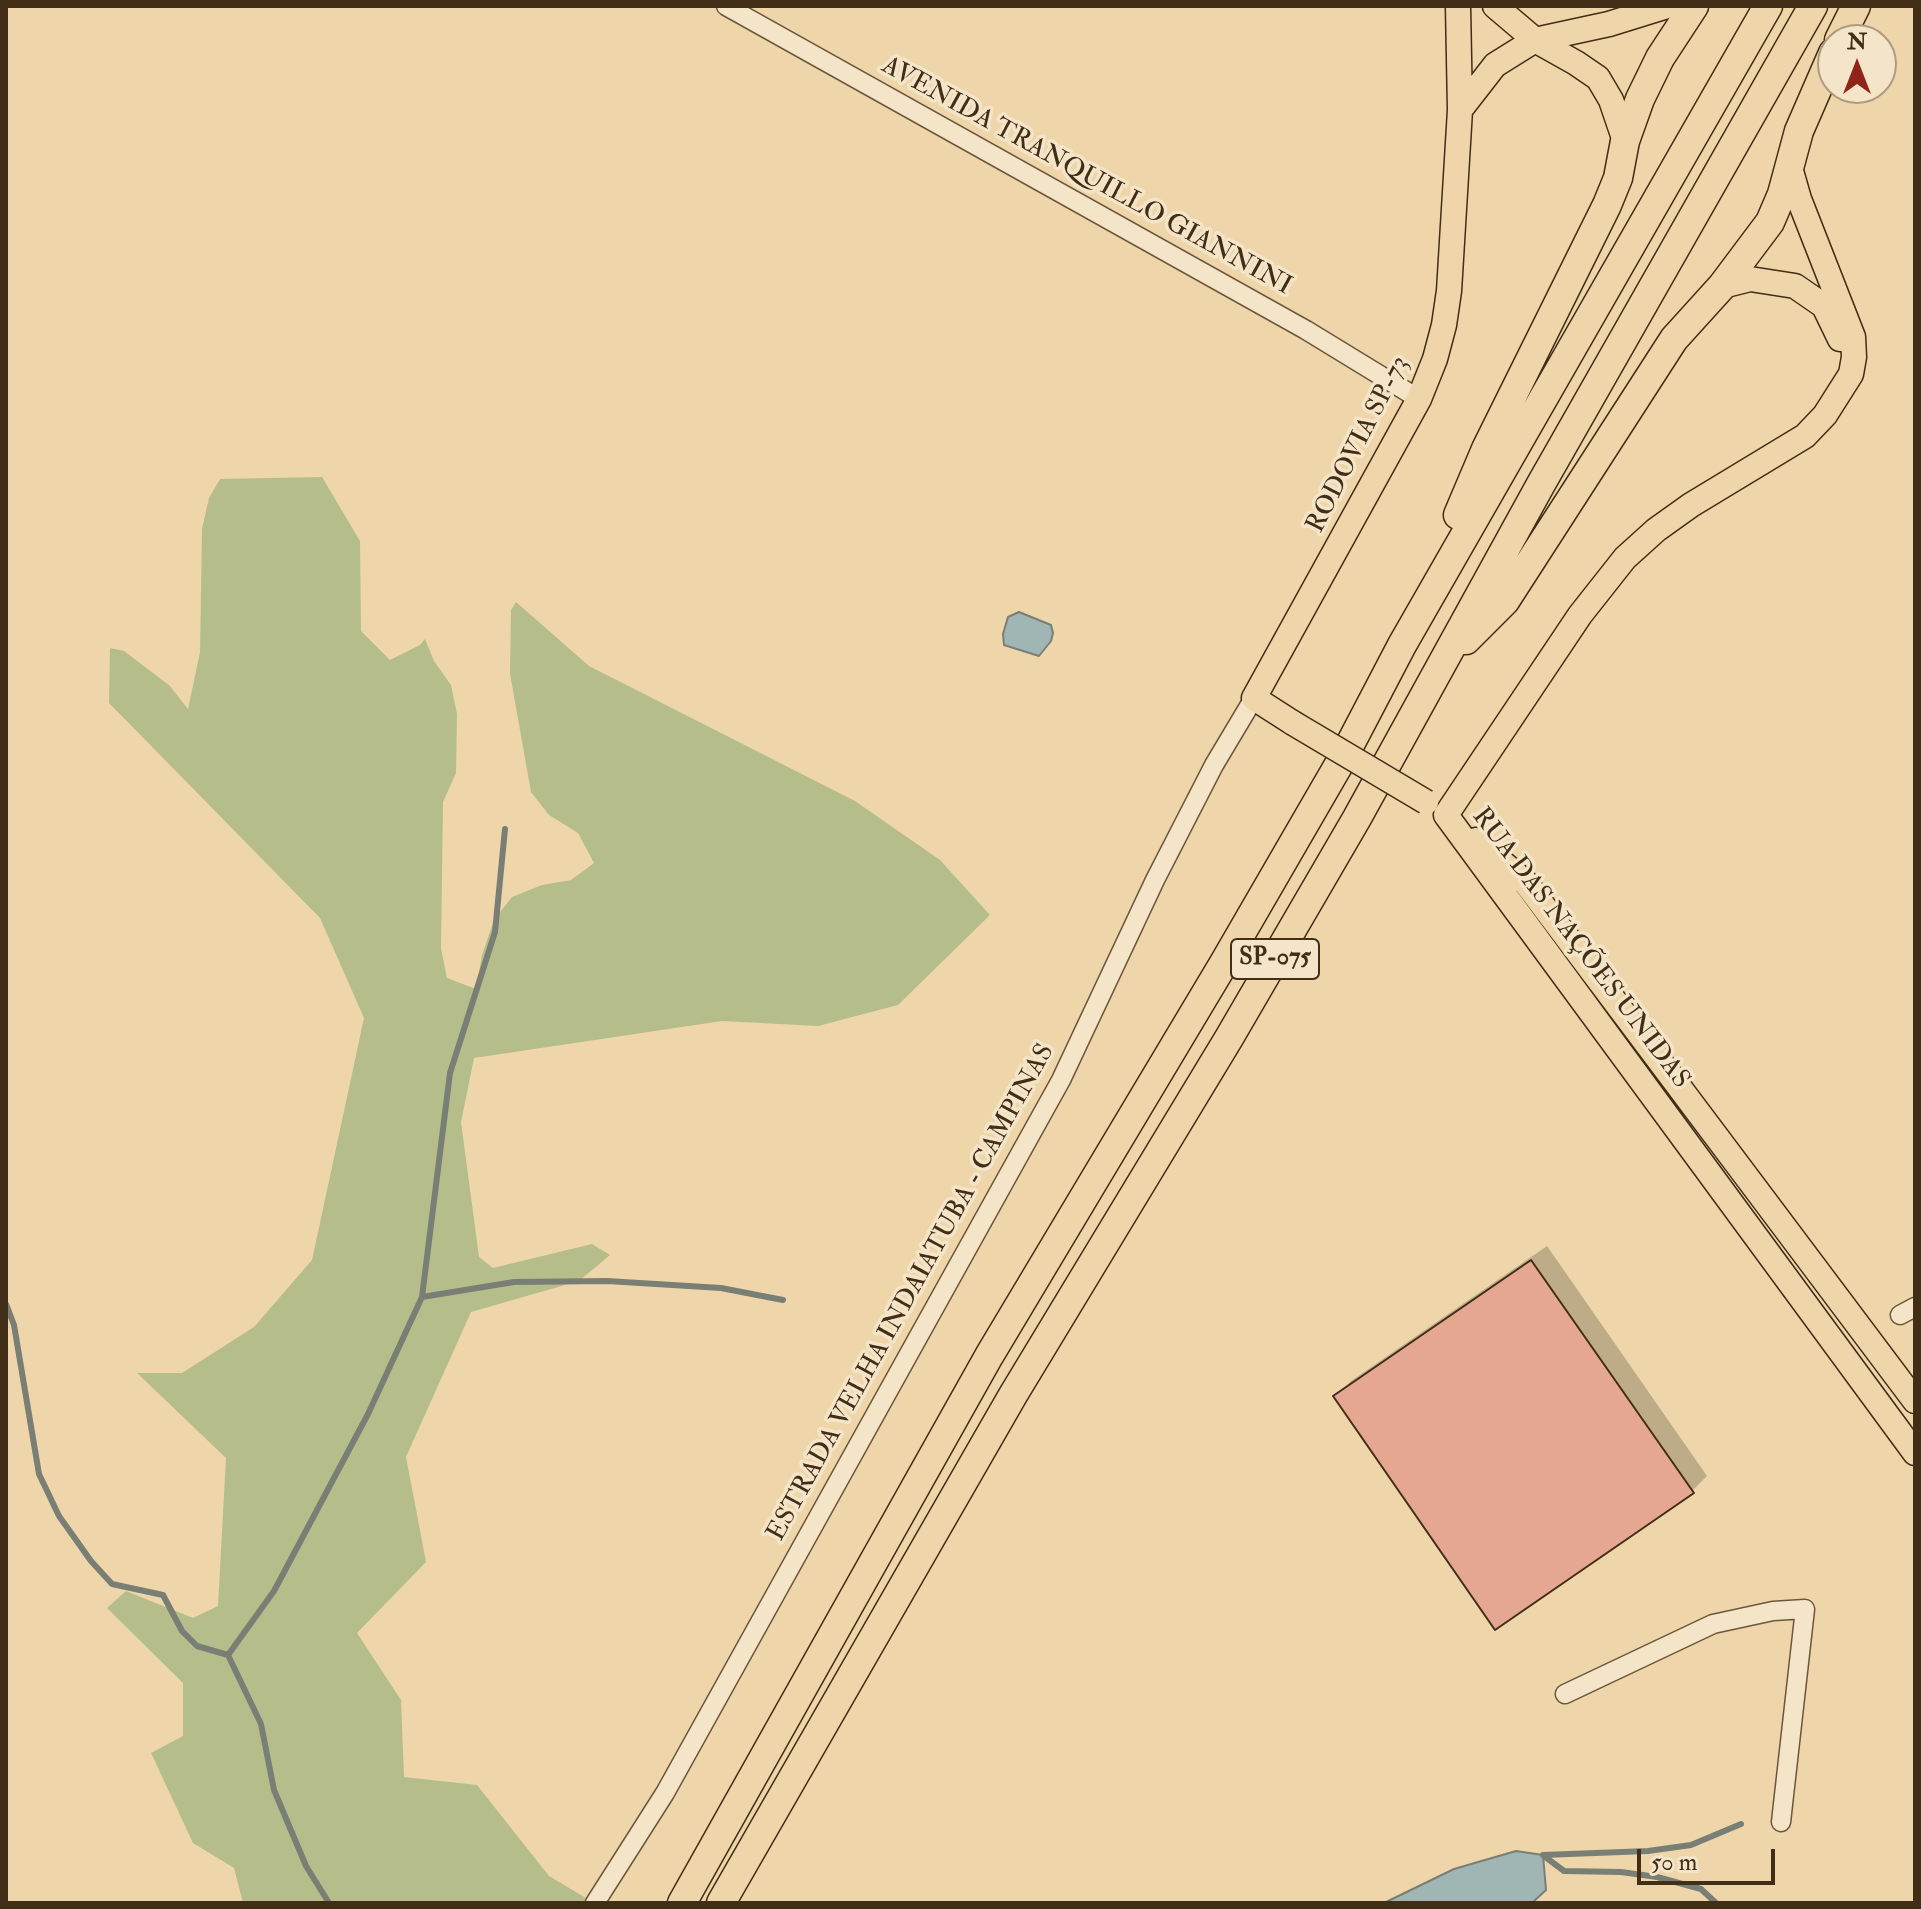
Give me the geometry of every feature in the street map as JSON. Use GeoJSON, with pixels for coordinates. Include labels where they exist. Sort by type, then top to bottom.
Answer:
{"type":"FeatureCollection","features":[{"type":"Feature","properties":{"kind":"highway"},"geometry":{"type":"LineString","coordinates":[[1402,645],[1486,449],[1607,205],[1618,178],[1625,141],[1640,99],[1660,58],[1694,6]]}},
{"type":"Feature","properties":{"kind":"highway","name":"SP-075"},"geometry":{"type":"LineString","coordinates":[[682,1903],[989,1356],[1345,754],[1402,645],[1768,6]]}},
{"type":"Feature","properties":{"kind":"highway","name":"SP-075"},"geometry":{"type":"LineString","coordinates":[[721,1903],[1013,1395],[1229,1038],[1357,818],[1541,484],[1813,6]]}},
{"type":"Feature","properties":{"kind":"highway"},"geometry":{"type":"LineString","coordinates":[[1847,24],[1856,6]]}},
{"type":"Feature","properties":{"kind":"highway"},"geometry":{"type":"LineString","coordinates":[[1442,664],[1505,601],[1674,339],[1722,286],[1770,222],[1817,88]]}},
{"type":"Feature","properties":{"kind":"main road","name":"RODOVIA SP-73"},"geometry":{"type":"LineString","coordinates":[[1254,698],[1419,399],[1435,359],[1449,291],[1460,110],[1458,6]]}},
{"type":"Feature","properties":{"kind":"main road"},"geometry":{"type":"LineString","coordinates":[[1495,6],[1535,40],[1598,78],[1611,100],[1625,141]]}},
{"type":"Feature","properties":{"kind":"main road"},"geometry":{"type":"LineString","coordinates":[[1460,110],[1495,65],[1535,40],[1609,24],[1667,6]]}},
{"type":"Feature","properties":{"kind":"main road"},"geometry":{"type":"LineString","coordinates":[[1254,698],[1436,809],[1625,558],[1656,530],[1691,505],[1805,436],[1825,415],[1851,374],[1853,337],[1799,199],[1789,164]]}},
{"type":"Feature","properties":{"kind":"main road"},"geometry":{"type":"LineString","coordinates":[[1722,286],[1750,279],[1770,281],[1795,286],[1814,297],[1824,306],[1841,344],[1842,390]]}},
{"type":"Feature","properties":{"kind":"main road","name":"RUA DAS NAÇÕES UNIDAS"},"geometry":{"type":"LineString","coordinates":[[1436,809],[1526,883],[1915,1401]]}},
{"type":"Feature","properties":{"kind":"main road","name":"RUA DAS NAÇÕES UNIDAS"},"geometry":{"type":"LineString","coordinates":[[1436,809],[1915,1453]]}},
{"type":"Feature","properties":{"kind":"street","name":"AVENIDA TRANQUILLO GIANNINI"},"geometry":{"type":"LineString","coordinates":[[726,6],[1306,330],[1419,399]]}},
{"type":"Feature","properties":{"kind":"street","name":"ESTRADA VELHA INDAIATUBA - CAMPINAS"},"geometry":{"type":"LineString","coordinates":[[595,1903],[665,1793],[1061,1080],[1155,880],[1214,765],[1254,698]]}},
{"type":"Feature","properties":{"kind":"street"},"geometry":{"type":"LineString","coordinates":[[1565,1694],[1713,1624],[1773,1611],[1805,1609],[1781,1822]]}},
{"type":"Feature","properties":{"kind":"green space"},"geometry":{"type":"Polygon","coordinates":[[[322,477],[360,541],[361,631],[390,660],[420,645],[425,639],[434,661],[451,685],[457,714],[456,773],[443,802],[441,948],[447,978],[476,989],[482,955],[494,920],[512,897],[542,885],[571,880],[594,863],[578,833],[549,815],[531,792],[510,674],[511,610],[516,602],[589,666],[855,801],[940,860],[990,915],[898,1005],[818,1026],[722,1021],[474,1058],[461,1122],[479,1257],[493,1268],[592,1244],[610,1255],[579,1281],[471,1312],[406,1457],[426,1562],[357,1633],[401,1700],[404,1777],[477,1785],[549,1876],[590,1903],[243,1903],[234,1868],[193,1843],[151,1753],[183,1736],[183,1683],[107,1608],[126,1591],[193,1618],[218,1606],[226,1458],[137,1373],[182,1373],[254,1327],[312,1260],[364,1018],[320,918],[109,703],[110,648],[124,651],[170,686],[188,709],[200,652],[202,529],[209,498],[220,479],[322,477]]]}},
{"type":"Feature","properties":{"kind":"water"},"geometry":{"type":"Polygon","coordinates":[[[1019,612],[1051,625],[1051,641],[1039,656],[1004,645],[1003,634],[1008,617],[1019,612]]]}},
{"type":"Feature","properties":{"kind":"water"},"geometry":{"type":"Polygon","coordinates":[[[1516,1851],[1543,1855],[1546,1890],[1532,1903],[1384,1903],[1454,1869],[1516,1851]]]}},
{"type":"Feature","properties":{"kind":"building"},"geometry":{"type":"Polygon","coordinates":[[[1531,1260],[1694,1493],[1495,1630],[1333,1396],[1531,1260]]]}},
{"type":"Feature","properties":{"kind":"waterway"},"geometry":{"type":"LineString","coordinates":[[228,1655],[274,1591],[368,1414],[422,1297],[450,1073],[495,932],[505,829]]}},
{"type":"Feature","properties":{"kind":"waterway"},"geometry":{"type":"LineString","coordinates":[[422,1297],[514,1282],[607,1281],[721,1288],[783,1300]]}},
{"type":"Feature","properties":{"kind":"waterway"},"geometry":{"type":"LineString","coordinates":[[6,1304],[14,1325],[39,1474],[59,1516],[91,1561],[112,1584],[163,1595],[182,1631],[197,1646],[228,1655],[261,1724],[274,1790],[306,1866],[329,1903]]}},
{"type":"Feature","properties":{"kind":"waterway"},"geometry":{"type":"LineString","coordinates":[[1543,1855],[1648,1851],[1691,1845],[1741,1824]]}},
{"type":"Feature","properties":{"kind":"waterway"},"geometry":{"type":"LineString","coordinates":[[1544,1856],[1564,1871],[1621,1872],[1657,1877],[1701,1889],[1716,1903]]}}]}
